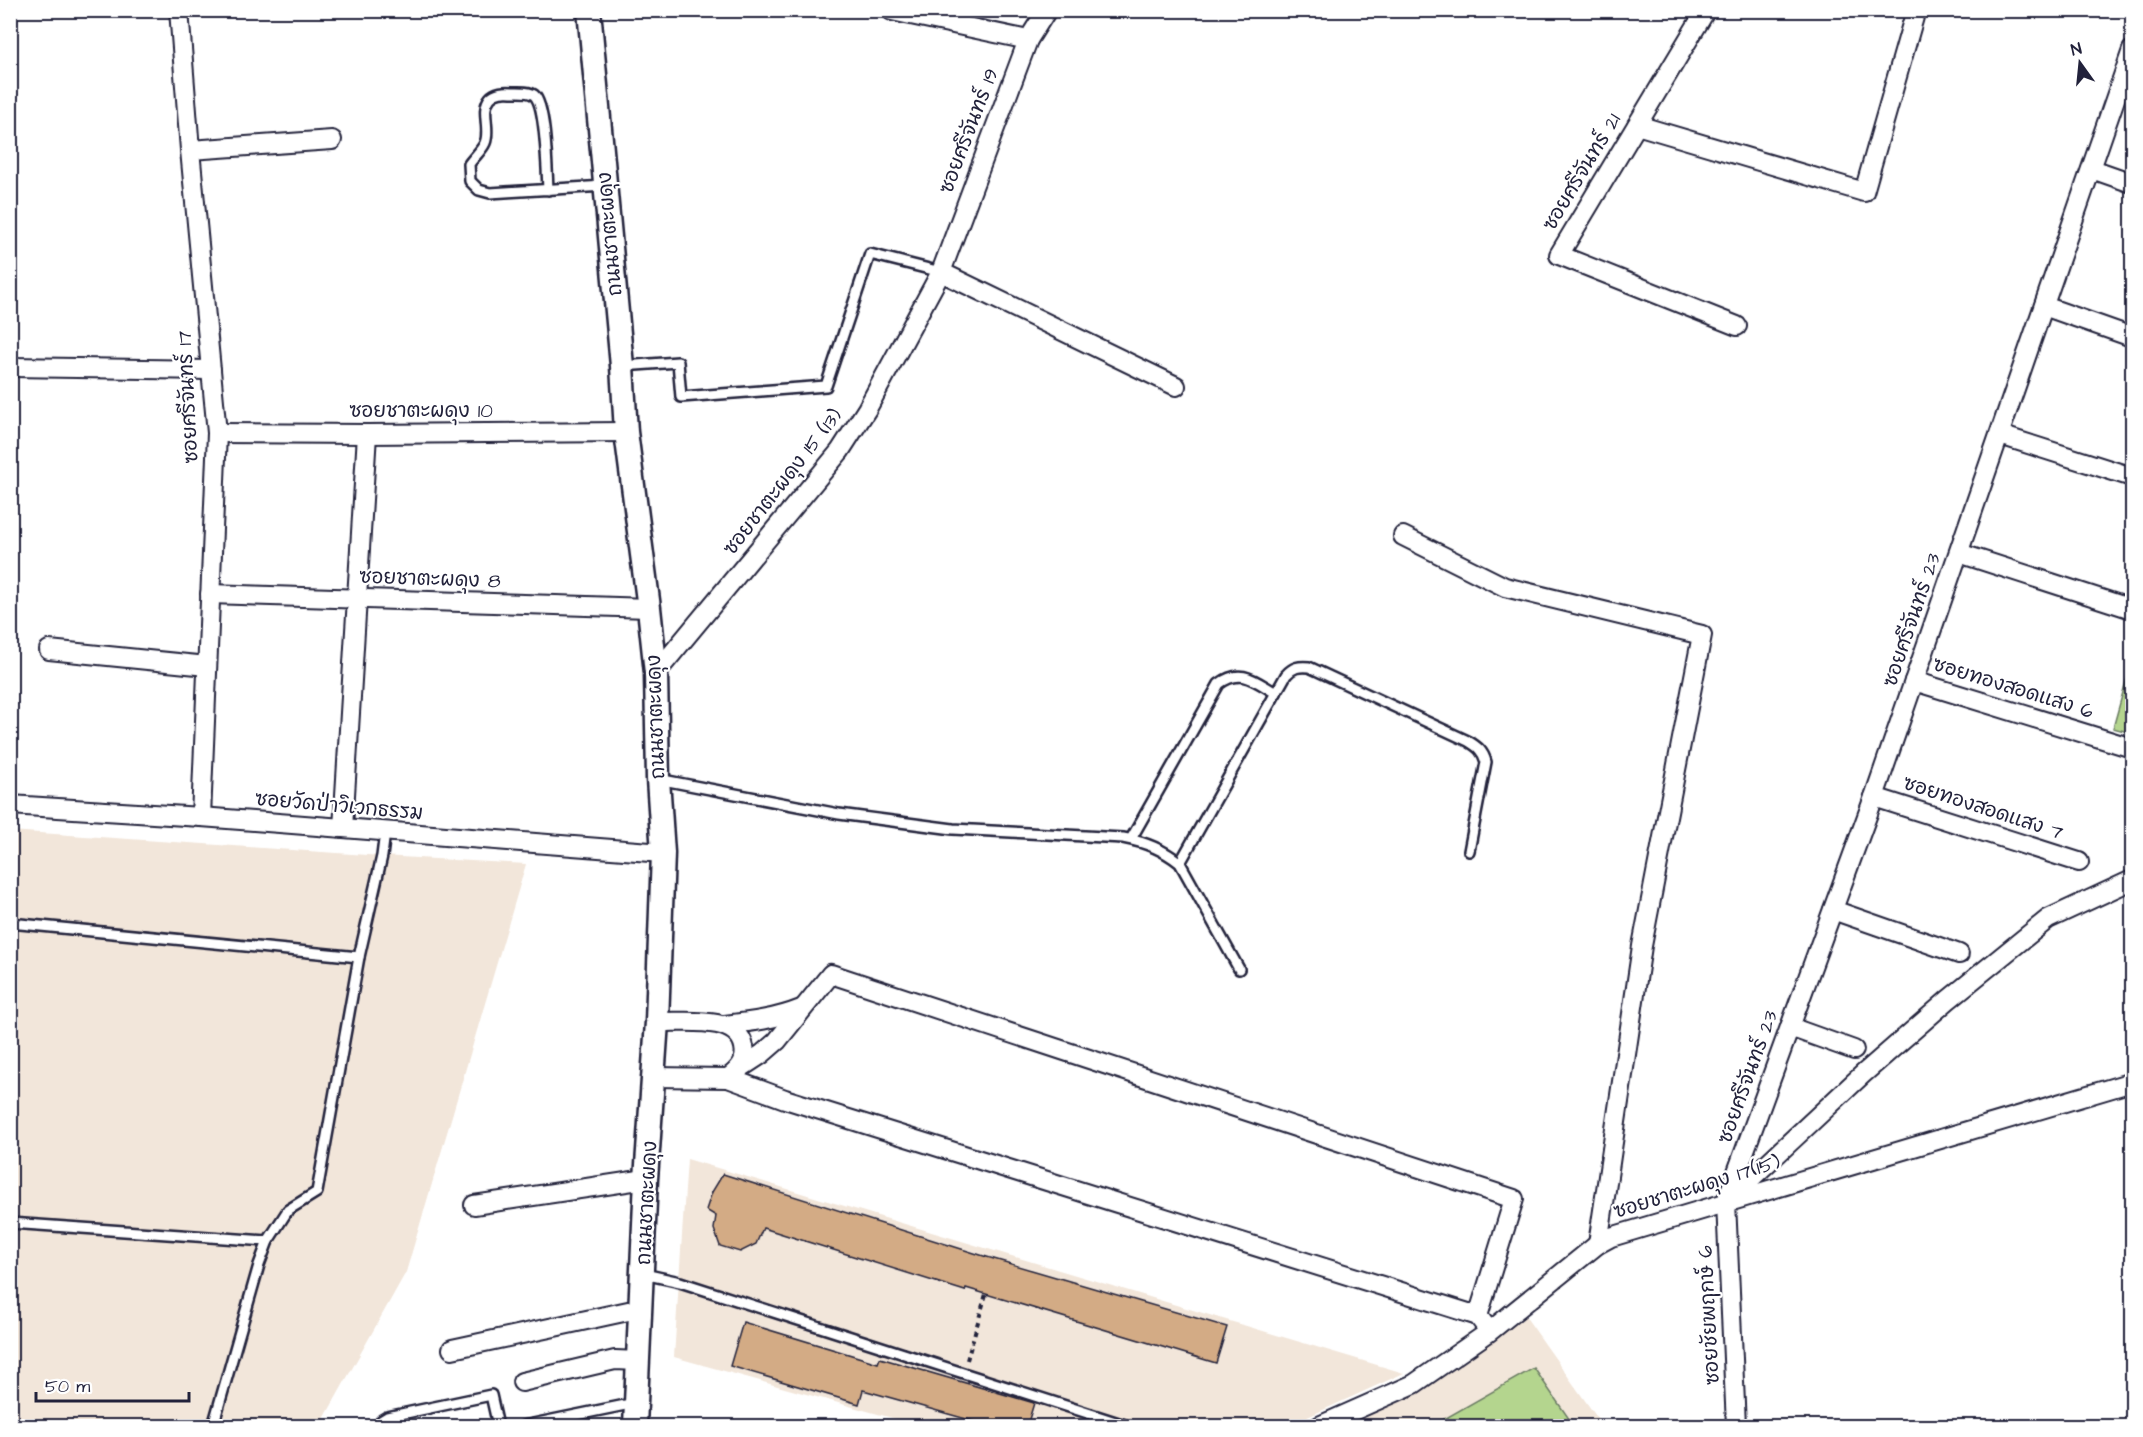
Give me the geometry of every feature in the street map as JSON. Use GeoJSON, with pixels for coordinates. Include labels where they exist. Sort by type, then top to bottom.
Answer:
{"type":"FeatureCollection","features":[{"type":"Feature","properties":{"kind":"street","name":"ซอยศรีจันทร์ 17"},"geometry":{"type":"LineString","coordinates":[[179,10],[217,433],[201,817]]}},
{"type":"Feature","properties":{"kind":"street","name":"ถนนชาตะผดุง"},"geometry":{"type":"LineString","coordinates":[[589,10],[626,432],[656,674],[658,779],[663,853],[657,1022],[646,1179],[644,1274],[635,1426]]}},
{"type":"Feature","properties":{"kind":"street","name":"ซอยศรีจันทร์ 19"},"geometry":{"type":"LineString","coordinates":[[941,272],[1028,40],[1047,10]]}},
{"type":"Feature","properties":{"kind":"street","name":"ซอยศรีจันทร์ 21"},"geometry":{"type":"LineString","coordinates":[[1706,10],[1558,255],[1737,326]]}},
{"type":"Feature","properties":{"kind":"street"},"geometry":{"type":"LineString","coordinates":[[1637,125],[1864,192],[1916,10]]}},
{"type":"Feature","properties":{"kind":"street"},"geometry":{"type":"LineString","coordinates":[[892,11],[1028,40]]}},
{"type":"Feature","properties":{"kind":"street","name":"ซอยศรีจันทร์ 23"},"geometry":{"type":"LineString","coordinates":[[1726,1202],[1874,797],[2133,50]]}},
{"type":"Feature","properties":{"kind":"street"},"geometry":{"type":"LineString","coordinates":[[190,150],[332,140]]}},
{"type":"Feature","properties":{"kind":"street"},"geometry":{"type":"LineString","coordinates":[[2092,169],[2133,183]]}},
{"type":"Feature","properties":{"kind":"street"},"geometry":{"type":"LineString","coordinates":[[941,272],[1176,386]]}},
{"type":"Feature","properties":{"kind":"street","name":"ซอยชาตะผดุง 15 (13)"},"geometry":{"type":"LineString","coordinates":[[656,674],[840,451],[867,409],[941,272]]}},
{"type":"Feature","properties":{"kind":"street"},"geometry":{"type":"LineString","coordinates":[[2044,306],[2133,337]]}},
{"type":"Feature","properties":{"kind":"street"},"geometry":{"type":"LineString","coordinates":[[10,367],[211,370]]}},
{"type":"Feature","properties":{"kind":"street","name":"ซอยชาตะผดุง 10"},"geometry":{"type":"LineString","coordinates":[[217,433],[367,435],[626,432]]}},
{"type":"Feature","properties":{"kind":"street"},"geometry":{"type":"LineString","coordinates":[[343,828],[367,435]]}},
{"type":"Feature","properties":{"kind":"street"},"geometry":{"type":"LineString","coordinates":[[2000,435],[2133,477]]}},
{"type":"Feature","properties":{"kind":"street"},"geometry":{"type":"LineString","coordinates":[[1403,536],[1505,587],[1702,635],[1642,946],[1598,1244]]}},
{"type":"Feature","properties":{"kind":"street"},"geometry":{"type":"LineString","coordinates":[[1959,553],[2133,609]]}},
{"type":"Feature","properties":{"kind":"street","name":"ซอยชาตะผดุง 8"},"geometry":{"type":"LineString","coordinates":[[210,594],[649,608]]}},
{"type":"Feature","properties":{"kind":"street"},"geometry":{"type":"LineString","coordinates":[[49,650],[207,666]]}},
{"type":"Feature","properties":{"kind":"street","name":"ซอยทองสอดแสง 6"},"geometry":{"type":"LineString","coordinates":[[1914,681],[2133,748]]}},
{"type":"Feature","properties":{"kind":"street","name":"ซอยทองสอดแสง 7"},"geometry":{"type":"LineString","coordinates":[[1874,797],[2079,862]]}},
{"type":"Feature","properties":{"kind":"street","name":"ซอยวัดป่าวิเวกธรรม"},"geometry":{"type":"LineString","coordinates":[[10,806],[201,817],[663,853]]}},
{"type":"Feature","properties":{"kind":"street"},"geometry":{"type":"LineString","coordinates":[[1726,1202],[1880,1059],[2048,919],[2133,880]]}},
{"type":"Feature","properties":{"kind":"street"},"geometry":{"type":"LineString","coordinates":[[1833,910],[1959,954]]}},
{"type":"Feature","properties":{"kind":"street"},"geometry":{"type":"LineString","coordinates":[[734,1074],[770,1047],[831,974],[1514,1199],[1478,1316]]}},
{"type":"Feature","properties":{"kind":"street"},"geometry":{"type":"LineString","coordinates":[[657,1022],[725,1025],[762,1020],[802,1008]]}},
{"type":"Feature","properties":{"kind":"street"},"geometry":{"type":"LineString","coordinates":[[725,1025],[735,1030],[743,1041],[745,1055],[734,1074]]}},
{"type":"Feature","properties":{"kind":"street"},"geometry":{"type":"LineString","coordinates":[[1790,1027],[1854,1050]]}},
{"type":"Feature","properties":{"kind":"street"},"geometry":{"type":"LineString","coordinates":[[654,1077],[734,1074],[785,1100],[1478,1316],[1489,1332]]}},
{"type":"Feature","properties":{"kind":"street","name":"ซอยชาตะผดุง 17(15)"},"geometry":{"type":"LineString","coordinates":[[1318,1426],[1414,1384],[1489,1332],[1598,1244],[1611,1237],[2133,1082]]}},
{"type":"Feature","properties":{"kind":"street"},"geometry":{"type":"LineString","coordinates":[[474,1205],[646,1179]]}},
{"type":"Feature","properties":{"kind":"street","name":"ซอยชัยพฤกษ์ 6"},"geometry":{"type":"LineString","coordinates":[[1726,1202],[1736,1426]]}},
{"type":"Feature","properties":{"kind":"street"},"geometry":{"type":"LineString","coordinates":[[452,1349],[642,1308]]}},
{"type":"Feature","properties":{"kind":"street"},"geometry":{"type":"LineString","coordinates":[[522,1382],[615,1359],[639,1361]]}},
{"type":"Feature","properties":{"kind":"lane"},"geometry":{"type":"LineString","coordinates":[[548,190],[543,118],[538,101],[534,95],[528,93],[496,93],[491,96],[486,110],[485,144],[469,164],[470,181],[479,190],[490,193],[548,190],[605,186]]}},
{"type":"Feature","properties":{"kind":"lane"},"geometry":{"type":"LineString","coordinates":[[622,366],[678,362],[681,397],[825,386],[870,254],[941,272]]}},
{"type":"Feature","properties":{"kind":"lane"},"geometry":{"type":"LineString","coordinates":[[1180,863],[1276,693],[1291,669],[1299,666],[1309,667],[1477,746],[1486,762],[1469,851]]}},
{"type":"Feature","properties":{"kind":"lane"},"geometry":{"type":"LineString","coordinates":[[1131,839],[1219,684],[1237,675],[1249,677],[1276,693]]}},
{"type":"Feature","properties":{"kind":"lane"},"geometry":{"type":"LineString","coordinates":[[658,779],[839,814],[953,829],[1142,841],[1167,852],[1180,863],[1239,969]]}},
{"type":"Feature","properties":{"kind":"lane"},"geometry":{"type":"LineString","coordinates":[[213,1426],[268,1241],[288,1210],[316,1192],[359,957],[382,856],[385,832]]}},
{"type":"Feature","properties":{"kind":"lane"},"geometry":{"type":"LineString","coordinates":[[10,923],[359,957]]}},
{"type":"Feature","properties":{"kind":"lane"},"geometry":{"type":"LineString","coordinates":[[10,1224],[268,1241]]}},
{"type":"Feature","properties":{"kind":"lane"},"geometry":{"type":"LineString","coordinates":[[644,1274],[680,1282],[1128,1426]]}},
{"type":"Feature","properties":{"kind":"lane"},"geometry":{"type":"LineString","coordinates":[[378,1426],[387,1417],[491,1395],[498,1426]]}},
{"type":"Feature","properties":{"kind":"lane"},"geometry":{"type":"LineString","coordinates":[[523,1426],[637,1402]]}},
{"type":"Feature","properties":{"kind":"path"},"geometry":{"type":"LineString","coordinates":[[963,1373],[986,1294]]}},
{"type":"Feature","properties":{"kind":"shaded area"},"geometry":{"type":"Polygon","coordinates":[[[10,831],[526,864],[406,1272],[320,1426],[11,1426],[10,831]]]}},
{"type":"Feature","properties":{"kind":"shaded area"},"geometry":{"type":"Polygon","coordinates":[[[687,1159],[1404,1373],[1288,1426],[921,1426],[674,1357],[687,1159]]]}},
{"type":"Feature","properties":{"kind":"shaded area"},"geometry":{"type":"Polygon","coordinates":[[[1523,1313],[1603,1426],[1333,1426],[1440,1377],[1523,1313]]]}},
{"type":"Feature","properties":{"kind":"green space"},"geometry":{"type":"Polygon","coordinates":[[[2132,660],[2132,733],[2113,728],[2132,660]]]}},
{"type":"Feature","properties":{"kind":"green space"},"geometry":{"type":"Polygon","coordinates":[[[1534,1368],[1574,1426],[1432,1426],[1534,1368]]]}},
{"type":"Feature","properties":{"kind":"building"},"geometry":{"type":"Polygon","coordinates":[[[723,1174],[987,1257],[1227,1327],[1216,1363],[966,1288],[965,1291],[763,1228],[756,1244],[740,1252],[720,1246],[714,1229],[716,1216],[706,1210],[712,1192],[723,1174]]]}},
{"type":"Feature","properties":{"kind":"building"},"geometry":{"type":"Polygon","coordinates":[[[743,1322],[878,1363],[880,1358],[1034,1403],[1027,1426],[991,1426],[863,1390],[859,1404],[730,1366],[743,1322]]]}}]}
